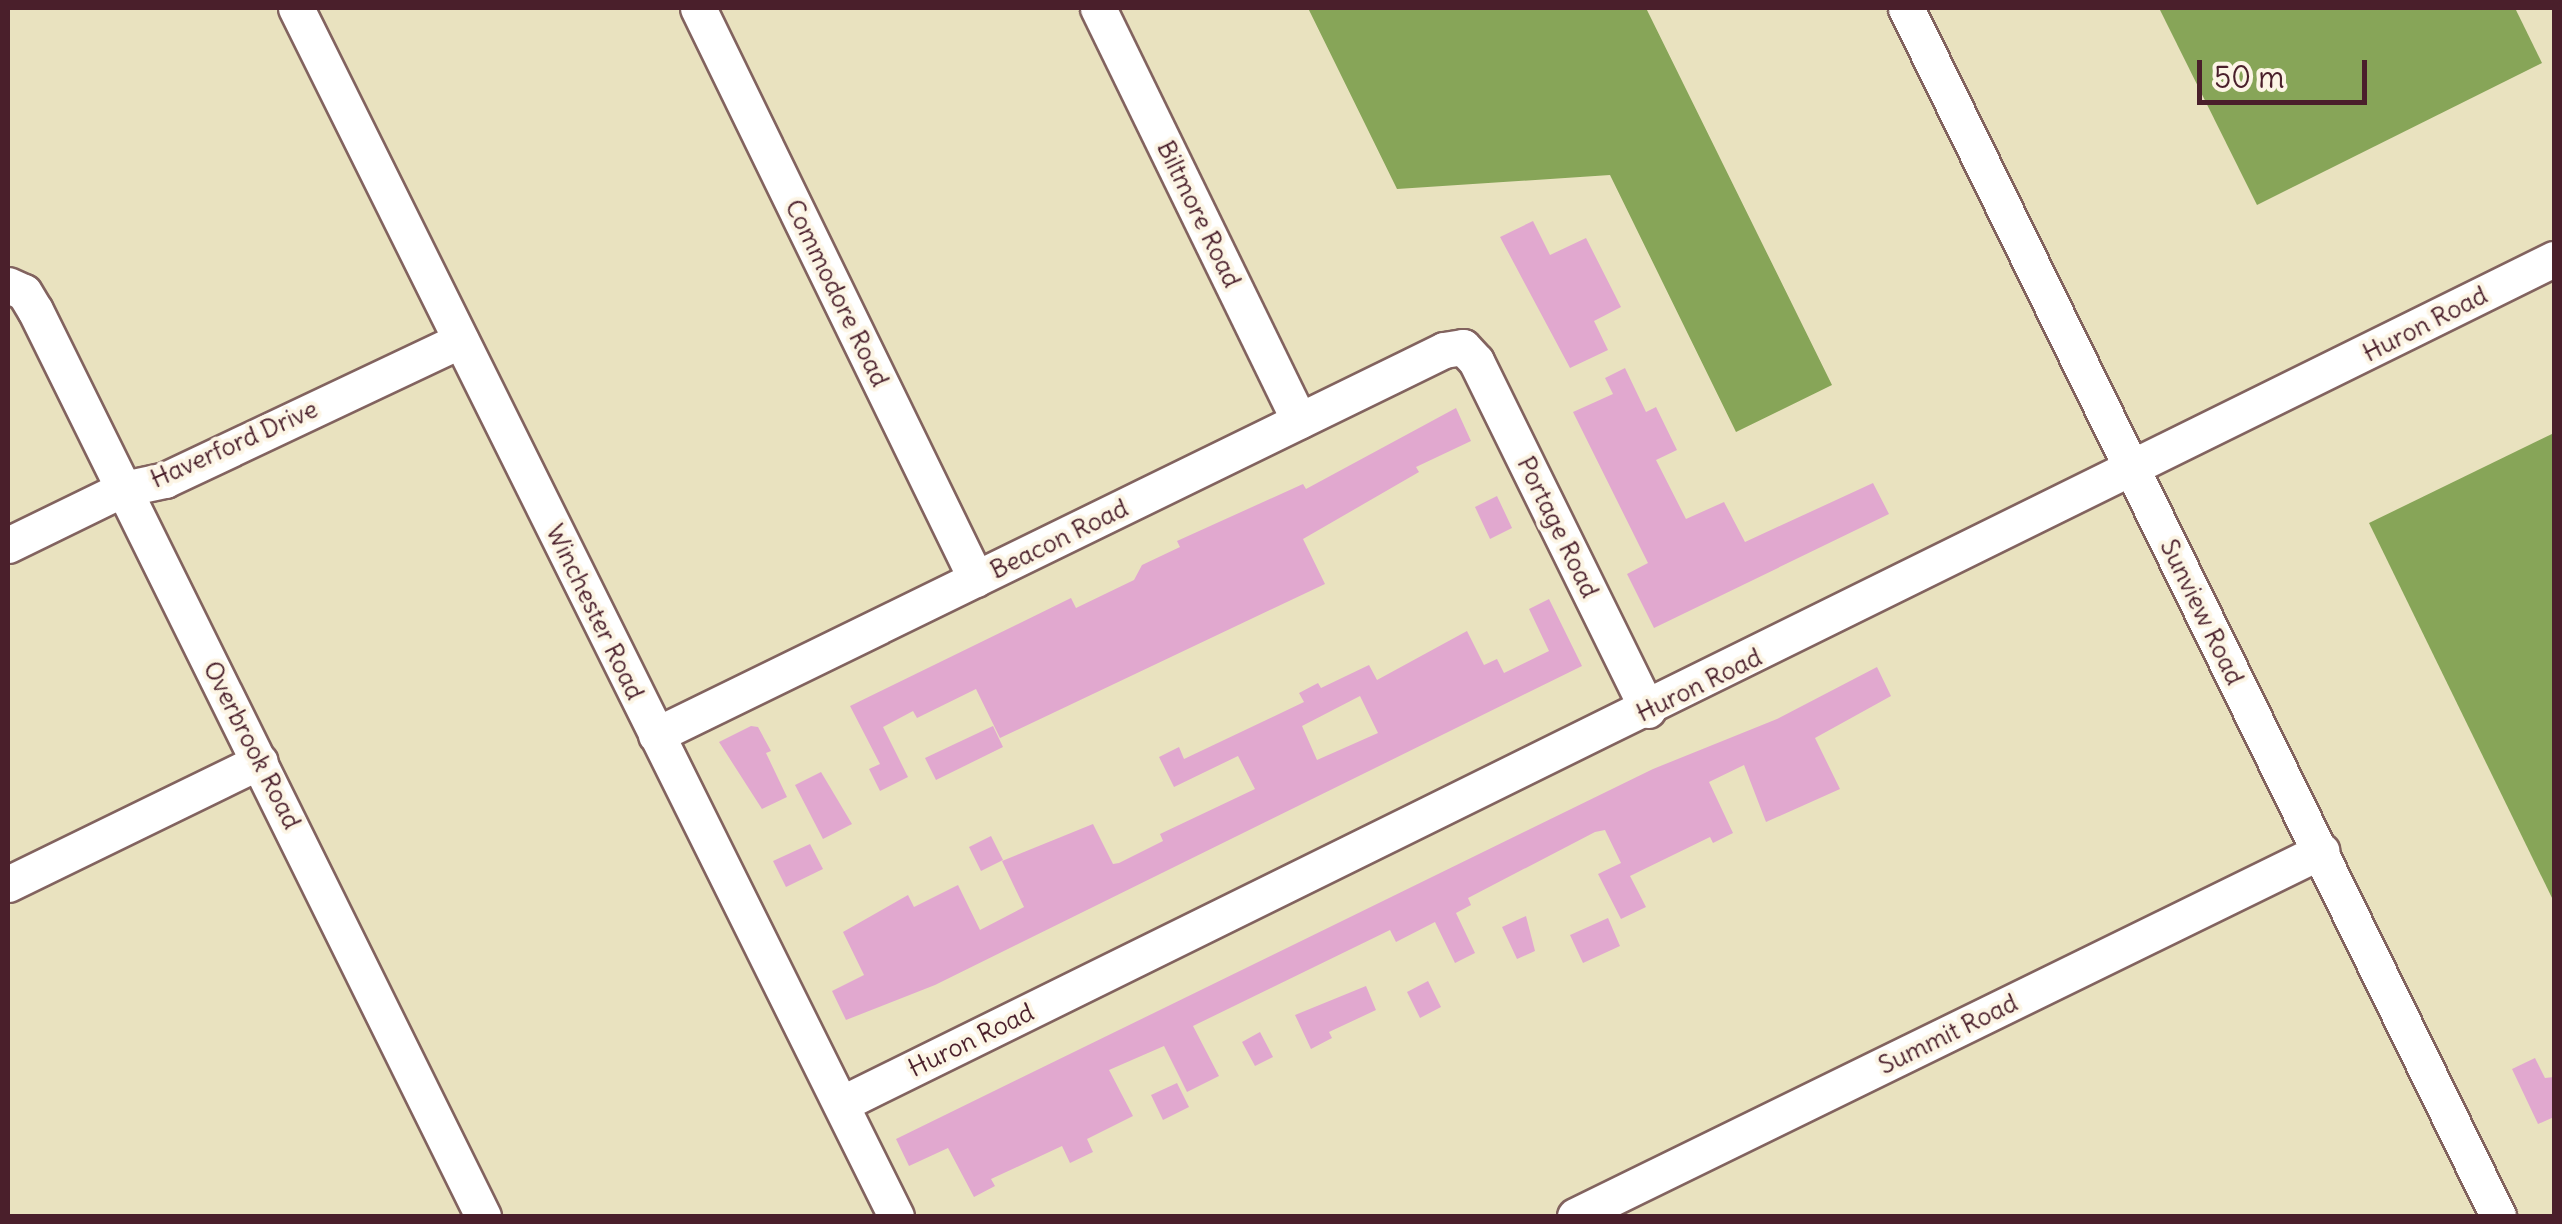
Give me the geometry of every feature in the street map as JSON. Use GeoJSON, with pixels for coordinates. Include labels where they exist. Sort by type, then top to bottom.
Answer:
{"type":"FeatureCollection","features":[{"type":"Feature","properties":{"kind":"street","name":"Winchester Road"},"geometry":{"type":"LineString","coordinates":[[296,8],[896,1216]]}},
{"type":"Feature","properties":{"kind":"street","name":"Commodore Road"},"geometry":{"type":"LineString","coordinates":[[698,8],[976,579]]}},
{"type":"Feature","properties":{"kind":"street","name":"Biltmore Road"},"geometry":{"type":"LineString","coordinates":[[1098,8],[1299,421]]}},
{"type":"Feature","properties":{"kind":"street","name":"Sunview Road"},"geometry":{"type":"LineString","coordinates":[[1906,8],[2498,1216]]}},
{"type":"Feature","properties":{"kind":"street","name":"Huron Road"},"geometry":{"type":"LineString","coordinates":[[841,1104],[1648,710],[2554,260]]}},
{"type":"Feature","properties":{"kind":"street","name":"Overbrook Road"},"geometry":{"type":"LineString","coordinates":[[8,286],[24,292],[36,310],[483,1216]]}},
{"type":"Feature","properties":{"kind":"street","name":"Haverford Drive"},"geometry":{"type":"LineString","coordinates":[[8,546],[123,489],[165,480],[460,340]]}},
{"type":"Feature","properties":{"kind":"street","name":"Beacon Road"},"geometry":{"type":"LineString","coordinates":[[656,735],[1444,350],[1463,347]]}},
{"type":"Feature","properties":{"kind":"street","name":"Portage Road"},"geometry":{"type":"LineString","coordinates":[[1463,347],[1476,361],[1648,710]]}},
{"type":"Feature","properties":{"kind":"street"},"geometry":{"type":"LineString","coordinates":[[8,884],[260,761]]}},
{"type":"Feature","properties":{"kind":"street","name":"Summit Road"},"geometry":{"type":"LineString","coordinates":[[1576,1216],[2321,851]]}},
{"type":"Feature","properties":{"kind":"green space"},"geometry":{"type":"Polygon","coordinates":[[[1308,8],[1646,8],[1832,385],[1736,432],[1610,175],[1397,189],[1308,8]]]}},
{"type":"Feature","properties":{"kind":"green space"},"geometry":{"type":"Polygon","coordinates":[[[2159,8],[2515,8],[2542,63],[2257,205],[2159,8]]]}},
{"type":"Feature","properties":{"kind":"green space"},"geometry":{"type":"Polygon","coordinates":[[[2554,433],[2554,902],[2369,523],[2554,433]]]}},
{"type":"Feature","properties":{"kind":"building"},"geometry":{"type":"Polygon","coordinates":[[[1533,221],[1550,255],[1586,238],[1621,307],[1594,321],[1608,350],[1570,368],[1500,237],[1533,221]]]}},
{"type":"Feature","properties":{"kind":"building"},"geometry":{"type":"Polygon","coordinates":[[[1625,368],[1646,412],[1656,407],[1677,450],[1656,460],[1686,519],[1724,502],[1745,542],[1873,483],[1889,514],[1654,628],[1627,574],[1648,563],[1573,412],[1613,394],[1605,378],[1625,368]]]}},
{"type":"Feature","properties":{"kind":"building"},"geometry":{"type":"Polygon","coordinates":[[[1456,408],[1471,441],[1416,467],[1419,472],[1303,539],[1325,584],[1000,738],[976,689],[917,718],[913,711],[883,727],[908,777],[880,791],[869,769],[880,764],[850,706],[1071,598],[1076,608],[1134,580],[1142,565],[1180,547],[1177,541],[1303,484],[1306,489],[1456,408]]]}},
{"type":"Feature","properties":{"kind":"building"},"geometry":{"type":"Polygon","coordinates":[[[1497,496],[1512,528],[1490,539],[1475,507],[1497,496]]]}},
{"type":"Feature","properties":{"kind":"building"},"geometry":{"type":"Polygon","coordinates":[[[1549,599],[1582,666],[935,985],[846,1020],[832,991],[864,975],[843,932],[908,895],[914,907],[958,885],[980,930],[1024,907],[1002,861],[1093,824],[1113,864],[1119,863],[1163,841],[1160,834],[1255,789],[1238,756],[1174,787],[1159,757],[1179,747],[1184,759],[1304,702],[1299,693],[1318,683],[1321,688],[1369,665],[1377,680],[1467,631],[1484,665],[1497,659],[1504,673],[1549,651],[1529,609],[1549,599]],[[1360,696],[1302,726],[1317,760],[1378,733],[1360,696]]]}},
{"type":"Feature","properties":{"kind":"building"},"geometry":{"type":"Polygon","coordinates":[[[1877,667],[1891,696],[1815,738],[1840,789],[1766,822],[1744,765],[1709,782],[1733,833],[1713,843],[1710,837],[1630,876],[1646,907],[1621,919],[1598,874],[1621,863],[1605,830],[1595,832],[1468,898],[1471,905],[1456,913],[1475,953],[1455,963],[1435,922],[1396,942],[1390,930],[1193,1026],[1219,1076],[1187,1092],[1164,1046],[1109,1070],[1133,1116],[1087,1139],[1093,1152],[1070,1163],[1062,1146],[991,1179],[995,1186],[974,1197],[948,1148],[909,1166],[896,1139],[1653,769],[1777,719],[1877,667]]]}},
{"type":"Feature","properties":{"kind":"building"},"geometry":{"type":"Polygon","coordinates":[[[751,726],[758,727],[771,751],[766,753],[787,797],[762,809],[719,742],[751,726]]]}},
{"type":"Feature","properties":{"kind":"building"},"geometry":{"type":"Polygon","coordinates":[[[993,726],[1003,747],[936,780],[925,758],[993,726]]]}},
{"type":"Feature","properties":{"kind":"building"},"geometry":{"type":"Polygon","coordinates":[[[821,772],[852,824],[823,839],[795,785],[821,772]]]}},
{"type":"Feature","properties":{"kind":"building"},"geometry":{"type":"Polygon","coordinates":[[[991,836],[1003,860],[981,871],[969,847],[991,836]]]}},
{"type":"Feature","properties":{"kind":"building"},"geometry":{"type":"Polygon","coordinates":[[[810,844],[823,869],[786,887],[773,861],[810,844]]]}},
{"type":"Feature","properties":{"kind":"building"},"geometry":{"type":"Polygon","coordinates":[[[1526,916],[1535,951],[1517,959],[1502,927],[1526,916]]]}},
{"type":"Feature","properties":{"kind":"building"},"geometry":{"type":"Polygon","coordinates":[[[1608,918],[1620,946],[1583,963],[1570,935],[1608,918]]]}},
{"type":"Feature","properties":{"kind":"building"},"geometry":{"type":"Polygon","coordinates":[[[1428,981],[1441,1007],[1420,1018],[1407,992],[1428,981]]]}},
{"type":"Feature","properties":{"kind":"building"},"geometry":{"type":"Polygon","coordinates":[[[1366,986],[1376,1010],[1329,1032],[1332,1038],[1311,1049],[1295,1015],[1366,986]]]}},
{"type":"Feature","properties":{"kind":"building"},"geometry":{"type":"Polygon","coordinates":[[[1260,1032],[1273,1057],[1255,1066],[1242,1042],[1260,1032]]]}},
{"type":"Feature","properties":{"kind":"building"},"geometry":{"type":"Polygon","coordinates":[[[2535,1058],[2545,1078],[2554,1077],[2554,1117],[2538,1124],[2512,1069],[2535,1058]]]}},
{"type":"Feature","properties":{"kind":"building"},"geometry":{"type":"Polygon","coordinates":[[[1177,1083],[1189,1107],[1163,1120],[1151,1095],[1177,1083]]]}}]}
